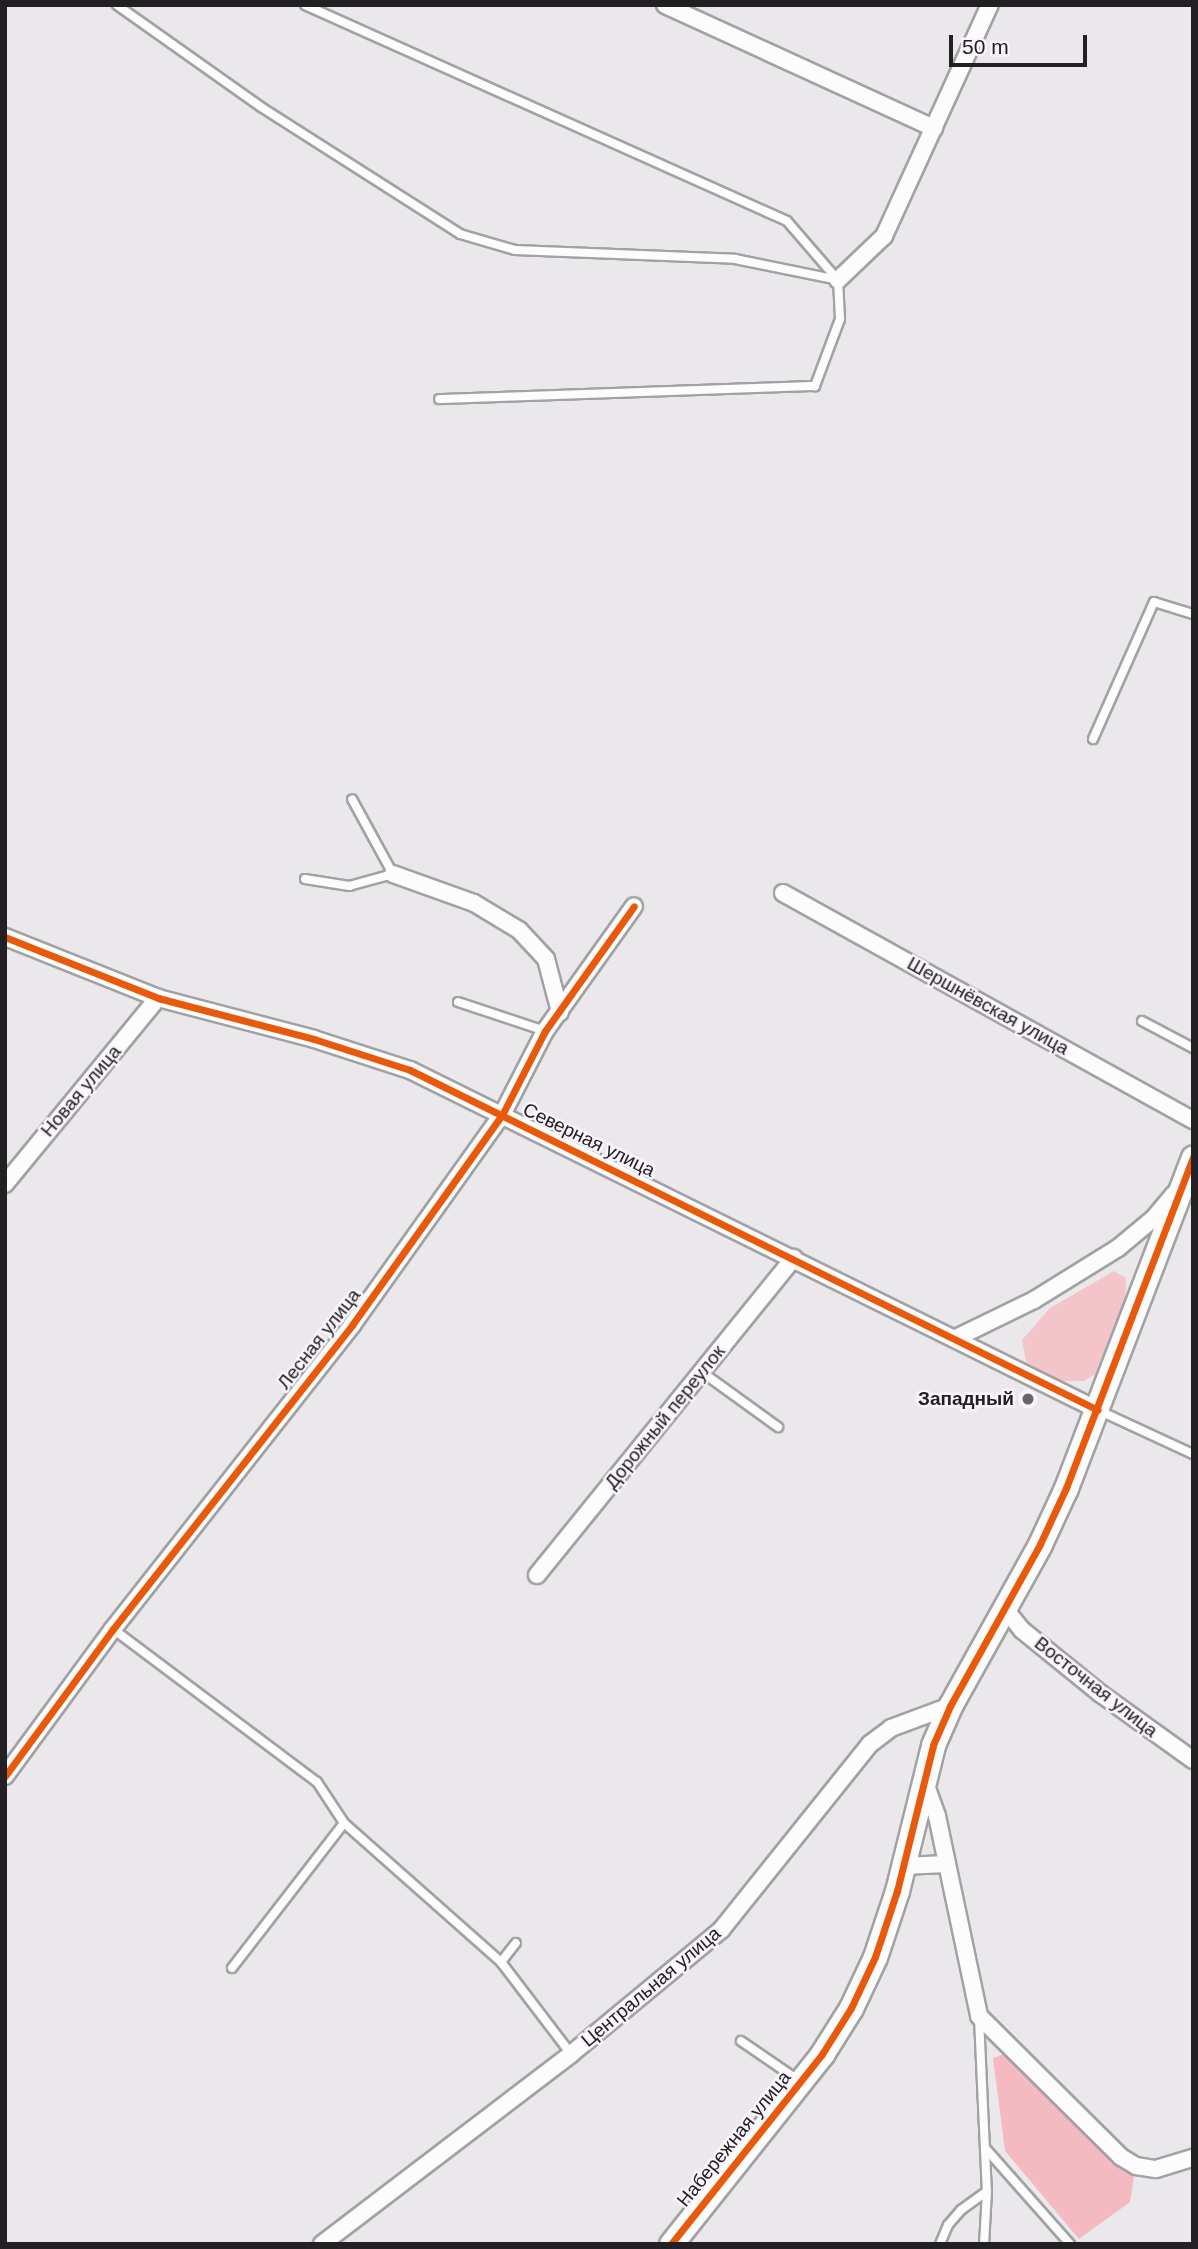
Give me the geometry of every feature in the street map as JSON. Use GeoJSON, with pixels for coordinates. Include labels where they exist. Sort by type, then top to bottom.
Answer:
{"type":"FeatureCollection","features":[{"type":"Feature","properties":{"kind":"street"},"geometry":{"type":"LineString","coordinates":[[666,5],[933,128]]}},
{"type":"Feature","properties":{"kind":"street"},"geometry":{"type":"LineString","coordinates":[[838,280],[884,236],[990,5]]}},
{"type":"Feature","properties":{"kind":"street"},"geometry":{"type":"LineString","coordinates":[[393,874],[474,903],[519,930],[546,958],[559,1012]]}},
{"type":"Feature","properties":{"kind":"street","name":"Шершнёвская улица"},"geometry":{"type":"LineString","coordinates":[[783,893],[1193,1120]]}},
{"type":"Feature","properties":{"kind":"street","name":"Лесная улица"},"geometry":{"type":"LineString","coordinates":[[5,1776],[113,1629],[352,1325],[502,1115],[545,1031],[634,906]]}},
{"type":"Feature","properties":{"kind":"street","name":"Северная улица"},"geometry":{"type":"LineString","coordinates":[[5,937],[158,998],[314,1039],[410,1070],[1098,1410]]}},
{"type":"Feature","properties":{"kind":"street","name":"Новая улица"},"geometry":{"type":"LineString","coordinates":[[5,1184],[158,998]]}},
{"type":"Feature","properties":{"kind":"street","name":"Набережная улица"},"geometry":{"type":"LineString","coordinates":[[671,2244],[822,2054],[851,2008],[875,1957],[902,1866],[923,1777],[950,1706],[1004,1609],[1066,1488],[1098,1410],[1178,1189],[1193,1158]]}},
{"type":"Feature","properties":{"kind":"street"},"geometry":{"type":"LineString","coordinates":[[956,1338],[1034,1300],[1118,1248],[1154,1218],[1178,1189]]}},
{"type":"Feature","properties":{"kind":"street","name":"Дорожный переулок"},"geometry":{"type":"LineString","coordinates":[[537,1576],[794,1258]]}},
{"type":"Feature","properties":{"kind":"street","name":"Восточная улица"},"geometry":{"type":"LineString","coordinates":[[1004,1609],[1023,1630],[1101,1695],[1193,1760]]}},
{"type":"Feature","properties":{"kind":"street","name":"Центральная улица"},"geometry":{"type":"LineString","coordinates":[[322,2244],[571,2054],[721,1930],[870,1744],[891,1728],[950,1706]]}},
{"type":"Feature","properties":{"kind":"street"},"geometry":{"type":"LineString","coordinates":[[923,1777],[937,1816],[979,2015],[1121,2157],[1136,2166],[1156,2169],[1193,2158]]}},
{"type":"Feature","properties":{"kind":"street"},"geometry":{"type":"LineString","coordinates":[[902,1866],[947,1864]]}},
{"type":"Feature","properties":{"kind":"lane"},"geometry":{"type":"LineString","coordinates":[[117,5],[261,107],[460,234],[515,250],[735,259],[838,280]]}},
{"type":"Feature","properties":{"kind":"lane"},"geometry":{"type":"LineString","coordinates":[[305,5],[787,221],[838,280],[839,319],[815,386],[439,399]]}},
{"type":"Feature","properties":{"kind":"lane"},"geometry":{"type":"LineString","coordinates":[[1093,739],[1154,602],[1193,614]]}},
{"type":"Feature","properties":{"kind":"lane"},"geometry":{"type":"LineString","coordinates":[[305,879],[349,886],[393,874],[352,799]]}},
{"type":"Feature","properties":{"kind":"lane"},"geometry":{"type":"LineString","coordinates":[[458,1002],[545,1031]]}},
{"type":"Feature","properties":{"kind":"lane"},"geometry":{"type":"LineString","coordinates":[[1142,1021],[1193,1048]]}},
{"type":"Feature","properties":{"kind":"lane"},"geometry":{"type":"LineString","coordinates":[[702,1372],[778,1427]]}},
{"type":"Feature","properties":{"kind":"lane"},"geometry":{"type":"LineString","coordinates":[[1098,1410],[1193,1454]]}},
{"type":"Feature","properties":{"kind":"lane"},"geometry":{"type":"LineString","coordinates":[[113,1629],[317,1782],[344,1823],[501,1962],[571,2054]]}},
{"type":"Feature","properties":{"kind":"lane"},"geometry":{"type":"LineString","coordinates":[[232,1968],[344,1823]]}},
{"type":"Feature","properties":{"kind":"lane"},"geometry":{"type":"LineString","coordinates":[[501,1962],[516,1942]]}},
{"type":"Feature","properties":{"kind":"lane"},"geometry":{"type":"LineString","coordinates":[[979,2015],[988,2191],[984,2244]]}},
{"type":"Feature","properties":{"kind":"lane"},"geometry":{"type":"LineString","coordinates":[[741,2041],[801,2081]]}},
{"type":"Feature","properties":{"kind":"lane"},"geometry":{"type":"LineString","coordinates":[[985,2148],[1070,2244]]}},
{"type":"Feature","properties":{"kind":"lane"},"geometry":{"type":"LineString","coordinates":[[940,2244],[948,2225],[961,2210],[988,2191]]}},
{"type":"Feature","properties":{"kind":"shaded area"},"geometry":{"type":"Polygon","coordinates":[[[1114,1271],[1126,1278],[1125,1307],[1099,1372],[1084,1381],[1054,1381],[1026,1361],[1022,1340],[1050,1308],[1114,1271]]]}},
{"type":"Feature","properties":{"kind":"shaded area"},"geometry":{"type":"Polygon","coordinates":[[[1007,2053],[1134,2176],[1130,2202],[1079,2239],[1005,2151],[993,2058],[1007,2053]]]}},
{"type":"Feature","properties":{"kind":"cycle path"},"geometry":{"type":"LineString","coordinates":[[5,1776],[113,1629],[352,1325],[502,1115],[545,1031],[634,906]]}},
{"type":"Feature","properties":{"kind":"cycle path"},"geometry":{"type":"LineString","coordinates":[[5,937],[158,998],[314,1039],[410,1070],[1098,1410]]}},
{"type":"Feature","properties":{"kind":"cycle path"},"geometry":{"type":"LineString","coordinates":[[671,2244],[822,2054],[851,2008],[875,1957],[897,1891],[933,1745],[950,1706],[1040,1544],[1066,1488],[1193,1158]]}},
{"type":"Feature","properties":{"kind":"place","name":"Западный"},"geometry":{"type":"Point","coordinates":[1028,1399]}}]}
